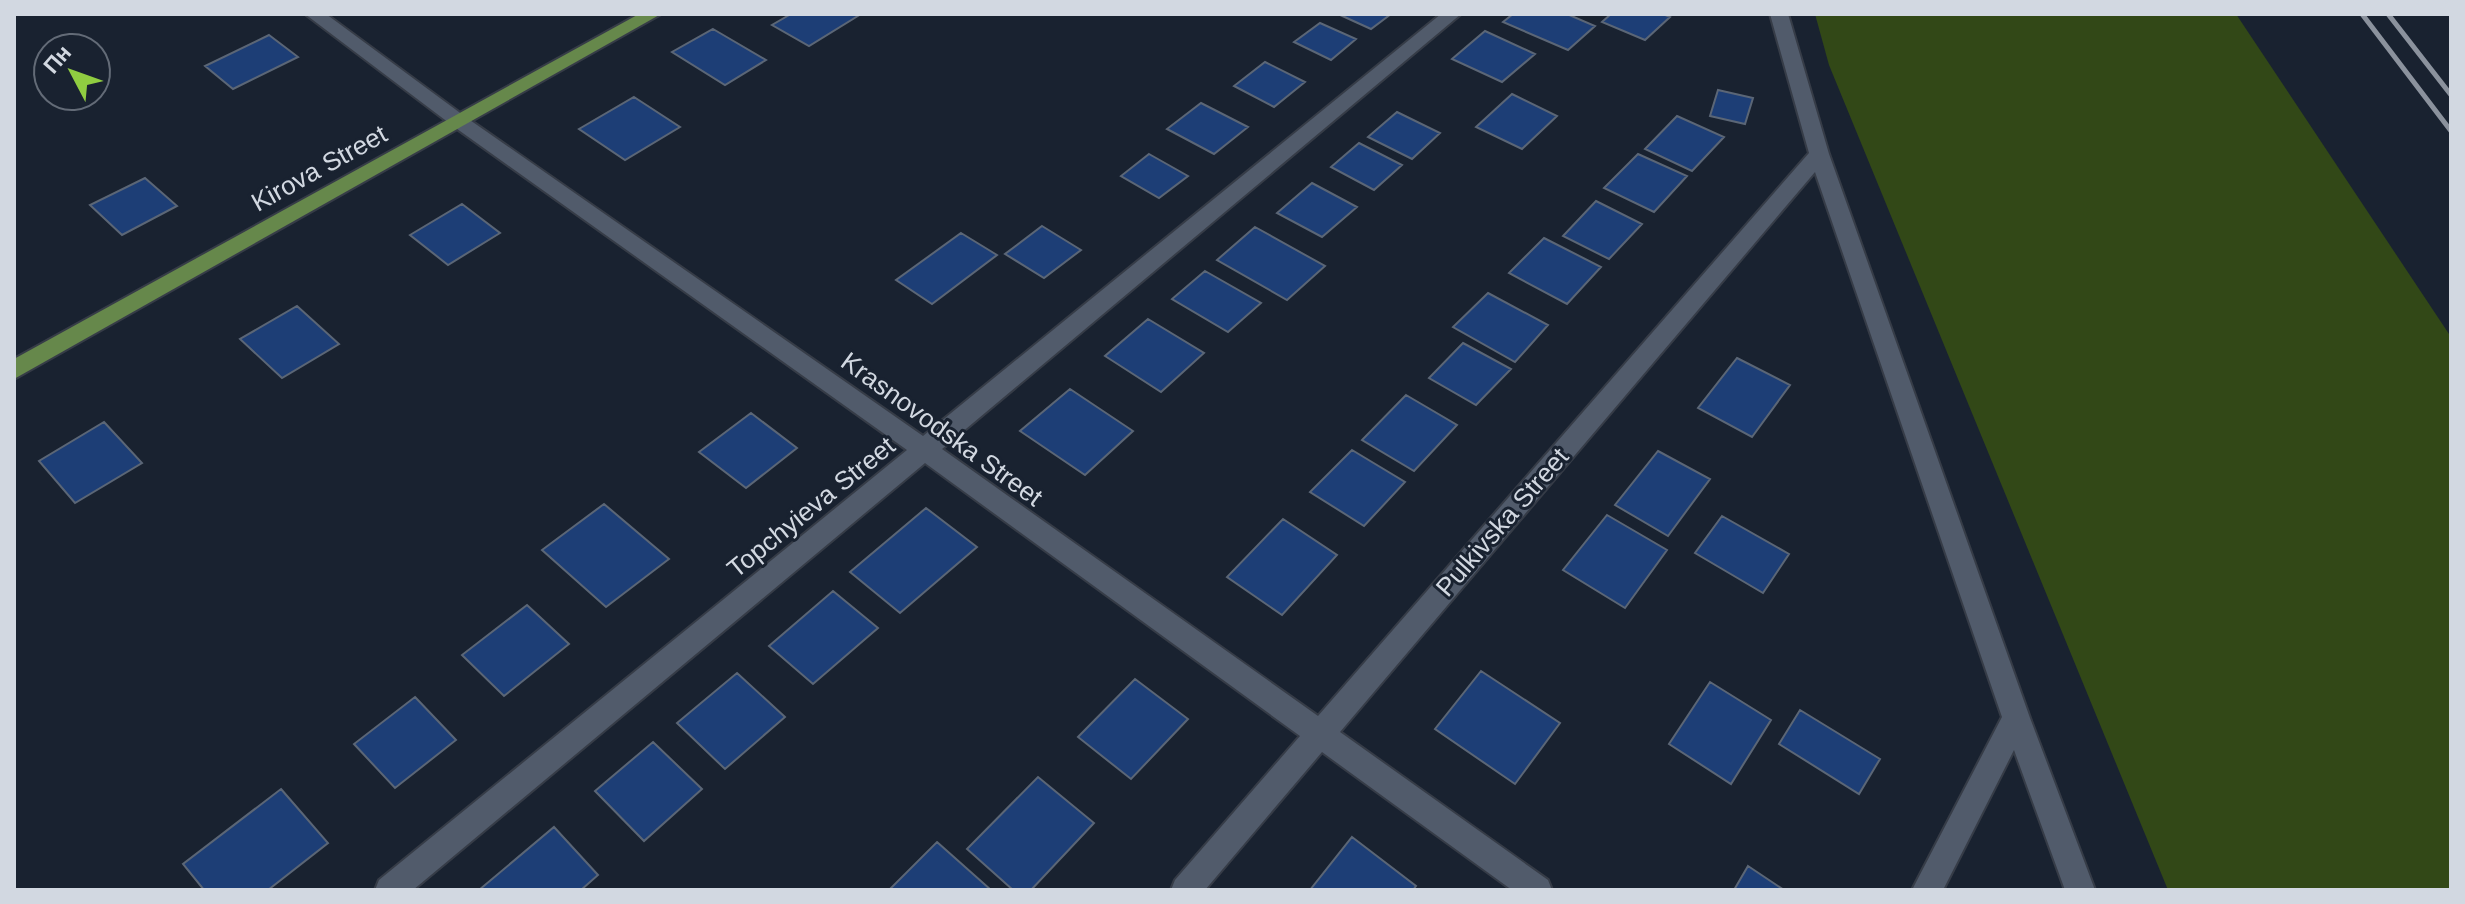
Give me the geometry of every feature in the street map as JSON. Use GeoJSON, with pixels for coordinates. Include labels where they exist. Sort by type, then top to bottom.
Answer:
{"type":"FeatureCollection","features":[{"type":"Feature","properties":{"kind":"main road","name":"Kirova Street"},"geometry":{"type":"LineString","coordinates":[[14,370],[652,14]]}},
{"type":"Feature","properties":{"kind":"street","name":"Krasnovodska Street"},"geometry":{"type":"LineString","coordinates":[[314,14],[460,122],[925,450],[1537,890]]}},
{"type":"Feature","properties":{"kind":"street","name":"Topchyieva Street"},"geometry":{"type":"LineString","coordinates":[[390,890],[1452,14]]}},
{"type":"Feature","properties":{"kind":"street"},"geometry":{"type":"LineString","coordinates":[[1779,14],[1819,154],[2016,718],[2080,890]]}},
{"type":"Feature","properties":{"kind":"street","name":"Pulkivska Street"},"geometry":{"type":"LineString","coordinates":[[1186,890],[1819,154]]}},
{"type":"Feature","properties":{"kind":"street"},"geometry":{"type":"LineString","coordinates":[[1927,890],[2016,718]]}},
{"type":"Feature","properties":{"kind":"green space"},"geometry":{"type":"Polygon","coordinates":[[[1815,14],[2236,14],[2451,337],[2451,890],[2168,890],[1829,65],[1815,14]]]}},
{"type":"Feature","properties":{"kind":"building"},"geometry":{"type":"Polygon","coordinates":[[[791,14],[861,14],[809,46],[772,25],[791,14]]]}},
{"type":"Feature","properties":{"kind":"building"},"geometry":{"type":"Polygon","coordinates":[[[1338,14],[1391,14],[1371,29],[1338,14]]]}},
{"type":"Feature","properties":{"kind":"building"},"geometry":{"type":"Polygon","coordinates":[[[1513,14],[1567,14],[1595,26],[1568,50],[1503,22],[1513,14]]]}},
{"type":"Feature","properties":{"kind":"building"},"geometry":{"type":"Polygon","coordinates":[[[1611,14],[1663,14],[1670,17],[1645,40],[1602,22],[1611,14]]]}},
{"type":"Feature","properties":{"kind":"building"},"geometry":{"type":"Polygon","coordinates":[[[1320,23],[1356,39],[1331,60],[1294,42],[1320,23]]]}},
{"type":"Feature","properties":{"kind":"building"},"geometry":{"type":"Polygon","coordinates":[[[713,29],[766,60],[725,85],[672,52],[713,29]]]}},
{"type":"Feature","properties":{"kind":"building"},"geometry":{"type":"Polygon","coordinates":[[[1485,31],[1535,54],[1502,82],[1452,59],[1485,31]]]}},
{"type":"Feature","properties":{"kind":"building"},"geometry":{"type":"Polygon","coordinates":[[[269,35],[298,57],[233,89],[205,66],[269,35]]]}},
{"type":"Feature","properties":{"kind":"building"},"geometry":{"type":"Polygon","coordinates":[[[1265,62],[1305,82],[1274,107],[1234,86],[1265,62]]]}},
{"type":"Feature","properties":{"kind":"building"},"geometry":{"type":"Polygon","coordinates":[[[1718,90],[1753,98],[1745,124],[1710,116],[1718,90]]]}},
{"type":"Feature","properties":{"kind":"building"},"geometry":{"type":"Polygon","coordinates":[[[1512,94],[1557,116],[1522,149],[1476,127],[1512,94]]]}},
{"type":"Feature","properties":{"kind":"building"},"geometry":{"type":"Polygon","coordinates":[[[634,97],[680,127],[625,160],[579,129],[634,97]]]}},
{"type":"Feature","properties":{"kind":"building"},"geometry":{"type":"Polygon","coordinates":[[[1201,103],[1248,127],[1214,154],[1167,129],[1201,103]]]}},
{"type":"Feature","properties":{"kind":"building"},"geometry":{"type":"Polygon","coordinates":[[[1397,112],[1440,133],[1412,159],[1368,137],[1397,112]]]}},
{"type":"Feature","properties":{"kind":"building"},"geometry":{"type":"Polygon","coordinates":[[[1677,116],[1724,137],[1692,171],[1645,149],[1677,116]]]}},
{"type":"Feature","properties":{"kind":"building"},"geometry":{"type":"Polygon","coordinates":[[[1359,143],[1402,165],[1374,190],[1331,167],[1359,143]]]}},
{"type":"Feature","properties":{"kind":"building"},"geometry":{"type":"Polygon","coordinates":[[[1149,154],[1188,176],[1159,198],[1121,176],[1149,154]]]}},
{"type":"Feature","properties":{"kind":"building"},"geometry":{"type":"Polygon","coordinates":[[[1638,154],[1687,176],[1654,212],[1604,188],[1638,154]]]}},
{"type":"Feature","properties":{"kind":"building"},"geometry":{"type":"Polygon","coordinates":[[[145,178],[177,206],[122,235],[90,205],[145,178]]]}},
{"type":"Feature","properties":{"kind":"building"},"geometry":{"type":"Polygon","coordinates":[[[1312,183],[1357,207],[1322,237],[1277,213],[1312,183]]]}},
{"type":"Feature","properties":{"kind":"building"},"geometry":{"type":"Polygon","coordinates":[[[1596,201],[1642,224],[1609,259],[1563,236],[1596,201]]]}},
{"type":"Feature","properties":{"kind":"building"},"geometry":{"type":"Polygon","coordinates":[[[462,204],[500,233],[448,265],[410,235],[462,204]]]}},
{"type":"Feature","properties":{"kind":"building"},"geometry":{"type":"Polygon","coordinates":[[[1042,226],[1081,250],[1044,278],[1005,254],[1042,226]]]}},
{"type":"Feature","properties":{"kind":"building"},"geometry":{"type":"Polygon","coordinates":[[[1255,227],[1325,266],[1287,300],[1217,260],[1255,227]]]}},
{"type":"Feature","properties":{"kind":"building"},"geometry":{"type":"Polygon","coordinates":[[[961,233],[997,255],[932,304],[896,280],[961,233]]]}},
{"type":"Feature","properties":{"kind":"building"},"geometry":{"type":"Polygon","coordinates":[[[1544,238],[1601,267],[1567,304],[1509,273],[1544,238]]]}},
{"type":"Feature","properties":{"kind":"building"},"geometry":{"type":"Polygon","coordinates":[[[1205,271],[1261,303],[1228,332],[1172,299],[1205,271]]]}},
{"type":"Feature","properties":{"kind":"building"},"geometry":{"type":"Polygon","coordinates":[[[1488,293],[1548,325],[1515,362],[1453,327],[1488,293]]]}},
{"type":"Feature","properties":{"kind":"building"},"geometry":{"type":"Polygon","coordinates":[[[297,306],[339,344],[282,378],[240,339],[297,306]]]}},
{"type":"Feature","properties":{"kind":"building"},"geometry":{"type":"Polygon","coordinates":[[[1148,319],[1204,353],[1161,392],[1105,356],[1148,319]]]}},
{"type":"Feature","properties":{"kind":"building"},"geometry":{"type":"Polygon","coordinates":[[[1463,343],[1511,369],[1476,405],[1429,378],[1463,343]]]}},
{"type":"Feature","properties":{"kind":"building"},"geometry":{"type":"Polygon","coordinates":[[[1737,358],[1790,385],[1752,437],[1698,408],[1737,358]]]}},
{"type":"Feature","properties":{"kind":"building"},"geometry":{"type":"Polygon","coordinates":[[[1070,389],[1133,431],[1085,475],[1020,431],[1070,389]]]}},
{"type":"Feature","properties":{"kind":"building"},"geometry":{"type":"Polygon","coordinates":[[[1406,395],[1457,425],[1414,471],[1362,440],[1406,395]]]}},
{"type":"Feature","properties":{"kind":"building"},"geometry":{"type":"Polygon","coordinates":[[[751,413],[797,448],[746,488],[699,452],[751,413]]]}},
{"type":"Feature","properties":{"kind":"building"},"geometry":{"type":"Polygon","coordinates":[[[104,422],[142,463],[75,503],[39,461],[104,422]]]}},
{"type":"Feature","properties":{"kind":"building"},"geometry":{"type":"Polygon","coordinates":[[[1352,450],[1405,482],[1364,526],[1310,492],[1352,450]]]}},
{"type":"Feature","properties":{"kind":"building"},"geometry":{"type":"Polygon","coordinates":[[[1658,451],[1710,479],[1668,536],[1615,505],[1658,451]]]}},
{"type":"Feature","properties":{"kind":"building"},"geometry":{"type":"Polygon","coordinates":[[[604,504],[669,559],[606,607],[542,550],[604,504]]]}},
{"type":"Feature","properties":{"kind":"building"},"geometry":{"type":"Polygon","coordinates":[[[926,508],[977,547],[900,613],[850,572],[926,508]]]}},
{"type":"Feature","properties":{"kind":"building"},"geometry":{"type":"Polygon","coordinates":[[[1607,515],[1667,550],[1625,608],[1563,570],[1607,515]]]}},
{"type":"Feature","properties":{"kind":"building"},"geometry":{"type":"Polygon","coordinates":[[[1722,516],[1789,554],[1763,593],[1695,553],[1722,516]]]}},
{"type":"Feature","properties":{"kind":"building"},"geometry":{"type":"Polygon","coordinates":[[[1283,519],[1337,555],[1282,615],[1227,577],[1283,519]]]}},
{"type":"Feature","properties":{"kind":"building"},"geometry":{"type":"Polygon","coordinates":[[[833,591],[878,628],[813,684],[769,646],[833,591]]]}},
{"type":"Feature","properties":{"kind":"building"},"geometry":{"type":"Polygon","coordinates":[[[527,605],[569,644],[504,696],[462,655],[527,605]]]}},
{"type":"Feature","properties":{"kind":"building"},"geometry":{"type":"Polygon","coordinates":[[[1481,671],[1560,723],[1515,784],[1435,729],[1481,671]]]}},
{"type":"Feature","properties":{"kind":"building"},"geometry":{"type":"Polygon","coordinates":[[[737,673],[785,717],[725,769],[677,723],[737,673]]]}},
{"type":"Feature","properties":{"kind":"building"},"geometry":{"type":"Polygon","coordinates":[[[1135,679],[1188,719],[1131,779],[1078,737],[1135,679]]]}},
{"type":"Feature","properties":{"kind":"building"},"geometry":{"type":"Polygon","coordinates":[[[1710,682],[1771,720],[1731,784],[1669,744],[1710,682]]]}},
{"type":"Feature","properties":{"kind":"building"},"geometry":{"type":"Polygon","coordinates":[[[415,697],[456,740],[395,788],[354,744],[415,697]]]}},
{"type":"Feature","properties":{"kind":"building"},"geometry":{"type":"Polygon","coordinates":[[[1800,710],[1880,759],[1859,794],[1779,744],[1800,710]]]}},
{"type":"Feature","properties":{"kind":"building"},"geometry":{"type":"Polygon","coordinates":[[[653,742],[702,789],[644,841],[595,791],[653,742]]]}},
{"type":"Feature","properties":{"kind":"building"},"geometry":{"type":"Polygon","coordinates":[[[1038,777],[1094,823],[1031,890],[1013,890],[967,849],[1038,777]]]}},
{"type":"Feature","properties":{"kind":"building"},"geometry":{"type":"Polygon","coordinates":[[[281,789],[328,843],[268,890],[204,890],[183,864],[281,789]]]}},
{"type":"Feature","properties":{"kind":"building"},"geometry":{"type":"Polygon","coordinates":[[[554,827],[598,875],[581,890],[479,890],[554,827]]]}},
{"type":"Feature","properties":{"kind":"building"},"geometry":{"type":"Polygon","coordinates":[[[1352,837],[1416,886],[1413,890],[1310,890],[1352,837]]]}},
{"type":"Feature","properties":{"kind":"building"},"geometry":{"type":"Polygon","coordinates":[[[937,842],[991,890],[889,890],[937,842]]]}},
{"type":"Feature","properties":{"kind":"building"},"geometry":{"type":"Polygon","coordinates":[[[1748,866],[1784,890],[1734,890],[1748,866]]]}},
{"type":"Feature","properties":{"kind":"railway"},"geometry":{"type":"LineString","coordinates":[[2362,14],[2451,131]]}},
{"type":"Feature","properties":{"kind":"railway"},"geometry":{"type":"LineString","coordinates":[[2388,14],[2451,95]]}}]}
